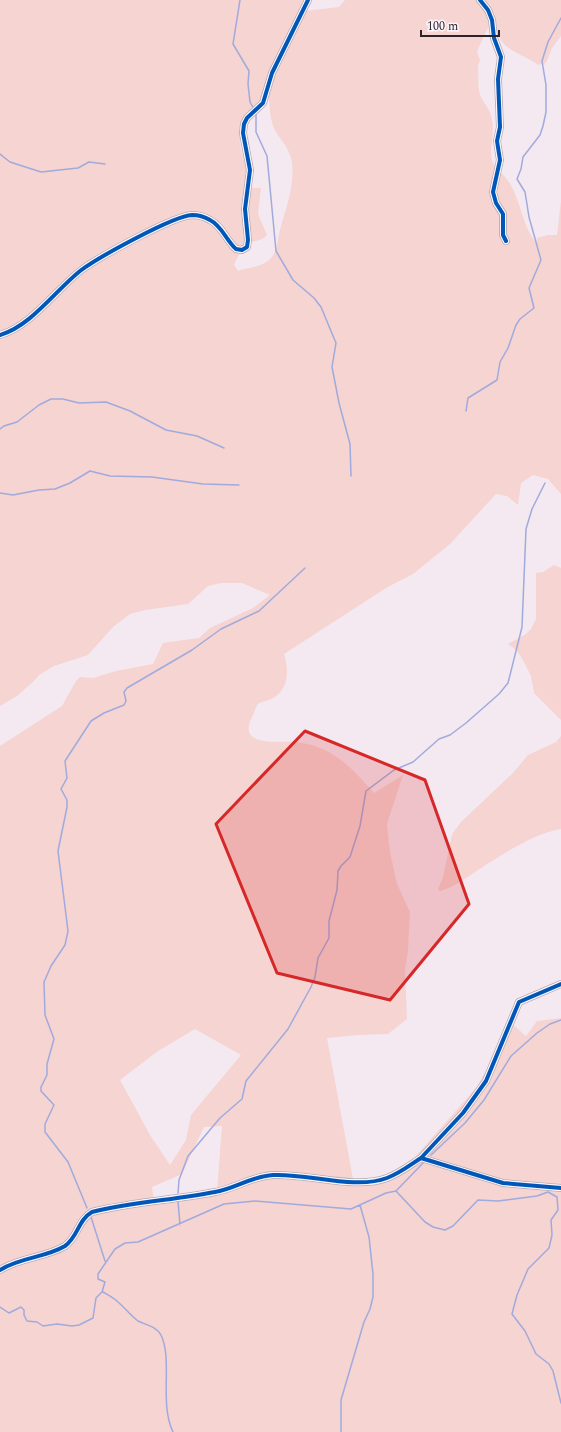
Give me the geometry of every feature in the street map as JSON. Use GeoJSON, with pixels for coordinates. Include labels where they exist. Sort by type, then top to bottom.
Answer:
{"type":"FeatureCollection","features":[{"type":"Feature","properties":{"kind":"street"},"geometry":{"type":"LineString","coordinates":[[0,335],[23,324],[65,284],[90,263],[177,219],[194,215],[211,220],[236,249],[242,250],[246,247],[248,240],[245,209],[250,170],[243,133],[244,124],[248,118],[263,104],[272,73],[308,0]]}},
{"type":"Feature","properties":{"kind":"street"},"geometry":{"type":"LineString","coordinates":[[480,0],[488,10],[492,20],[494,38],[501,57],[498,79],[500,126],[497,141],[500,160],[493,192],[496,203],[504,214],[503,235],[506,241]]}},
{"type":"Feature","properties":{"kind":"street"},"geometry":{"type":"LineString","coordinates":[[0,1270],[14,1262],[45,1254],[67,1244],[75,1236],[86,1215],[99,1210],[168,1198],[217,1192],[271,1175],[353,1182],[386,1178],[405,1169],[421,1158],[463,1113],[486,1081],[519,1002],[524,998],[561,984]]}},
{"type":"Feature","properties":{"kind":"street"},"geometry":{"type":"LineString","coordinates":[[421,1158],[503,1183],[561,1188]]}},
{"type":"Feature","properties":{"kind":"highlighted area"},"geometry":{"type":"Polygon","coordinates":[[[305,731],[425,780],[469,904],[390,1000],[277,973],[216,824],[305,731]]]}},
{"type":"Feature","properties":{"kind":"shaded area"},"geometry":{"type":"Polygon","coordinates":[[[0,0],[307,0],[305,11],[339,7],[345,0],[561,0],[561,36],[552,48],[546,63],[538,65],[509,48],[501,41],[493,25],[488,28],[477,51],[480,61],[478,65],[479,91],[490,113],[493,125],[491,151],[492,160],[495,167],[507,179],[513,189],[524,221],[536,243],[537,238],[548,235],[557,235],[561,201],[561,494],[548,479],[533,475],[521,483],[518,505],[507,496],[496,494],[450,544],[413,574],[386,588],[284,654],[287,666],[285,684],[278,694],[257,705],[250,721],[249,732],[254,738],[259,740],[273,742],[296,742],[309,744],[320,748],[340,759],[349,766],[374,793],[403,775],[387,824],[390,852],[397,884],[410,912],[408,951],[405,970],[407,1019],[388,1034],[327,1038],[353,1179],[368,1181],[385,1179],[407,1166],[477,1087],[503,1040],[510,1022],[526,1036],[537,1021],[561,1018],[561,1432],[0,1432],[0,746],[62,706],[76,681],[80,677],[93,678],[116,671],[153,664],[163,643],[199,638],[210,628],[253,608],[270,595],[242,583],[221,583],[208,586],[188,604],[145,610],[130,614],[113,627],[88,655],[54,666],[39,675],[17,696],[0,706],[0,0]],[[263,96],[259,106],[243,127],[240,142],[247,172],[247,188],[261,188],[258,214],[267,235],[262,239],[249,244],[239,255],[234,265],[238,271],[262,265],[275,253],[292,184],[291,158],[273,124],[269,99],[263,96]],[[195,1029],[158,1051],[120,1080],[150,1135],[170,1165],[186,1140],[191,1115],[241,1055],[195,1029]],[[222,1126],[204,1127],[182,1174],[152,1187],[154,1202],[217,1191],[222,1126]]]}},
{"type":"Feature","properties":{"kind":"shaded area"},"geometry":{"type":"Polygon","coordinates":[[[554,565],[561,568],[561,720],[534,693],[531,676],[523,660],[517,651],[508,644],[526,634],[531,629],[536,619],[536,573],[543,572],[554,565]]]}},
{"type":"Feature","properties":{"kind":"shaded area"},"geometry":{"type":"Polygon","coordinates":[[[561,736],[561,829],[527,841],[458,883],[440,891],[438,889],[443,877],[452,834],[461,822],[513,773],[528,755],[556,742],[561,736]]]}},
{"type":"Feature","properties":{"kind":"waterway"},"geometry":{"type":"LineString","coordinates":[[240,0],[233,44],[249,71],[248,84],[250,102],[254,109]]}},
{"type":"Feature","properties":{"kind":"waterway"},"geometry":{"type":"LineString","coordinates":[[466,411],[468,398],[497,380],[500,362],[508,348],[516,325],[520,319],[534,308],[529,288],[541,260],[529,217],[525,192],[517,179],[521,169],[523,157],[540,135],[543,126],[546,112],[546,85],[542,61],[548,42],[561,18]]}},
{"type":"Feature","properties":{"kind":"waterway"},"geometry":{"type":"LineString","coordinates":[[256,113],[256,132],[267,156],[276,251],[293,280],[314,298],[321,307],[336,343],[332,367],[339,403],[350,444],[351,476]]}},
{"type":"Feature","properties":{"kind":"waterway"},"geometry":{"type":"LineString","coordinates":[[0,154],[10,162],[41,172],[78,168],[89,162],[105,164]]}},
{"type":"Feature","properties":{"kind":"waterway"},"geometry":{"type":"LineString","coordinates":[[0,429],[4,426],[17,422],[39,405],[51,399],[63,399],[79,403],[106,402],[130,411],[166,430],[197,436],[224,448]]}},
{"type":"Feature","properties":{"kind":"waterway"},"geometry":{"type":"LineString","coordinates":[[0,493],[13,495],[39,490],[55,489],[70,483],[90,471],[110,476],[152,477],[203,484],[239,485]]}},
{"type":"Feature","properties":{"kind":"waterway"},"geometry":{"type":"LineString","coordinates":[[178,1193],[179,1180],[188,1156],[220,1118],[242,1099],[246,1081],[288,1029],[311,987],[315,977],[318,958],[329,938],[329,921],[337,890],[338,871],[350,857],[360,826],[366,791],[394,770],[413,762],[439,739],[450,735],[466,723],[499,694],[508,683],[522,627],[526,529],[532,509],[545,483]]}},
{"type":"Feature","properties":{"kind":"waterway"},"geometry":{"type":"LineString","coordinates":[[87,1208],[68,1162],[45,1132],[45,1124],[54,1105],[41,1091],[41,1087],[47,1075],[47,1064],[54,1039],[45,1015],[44,982],[51,966],[65,945],[68,931],[58,851],[67,807],[67,800],[61,789],[67,778],[65,761],[91,721],[104,713],[124,705],[126,701],[124,692],[127,688],[192,650],[221,629],[259,611],[305,568]]}},
{"type":"Feature","properties":{"kind":"waterway"},"geometry":{"type":"LineString","coordinates":[[431,1155],[465,1123],[484,1100],[511,1056],[537,1033],[550,1024],[561,1020]]}},
{"type":"Feature","properties":{"kind":"waterway"},"geometry":{"type":"LineString","coordinates":[[102,1292],[105,1282],[98,1279],[98,1274],[115,1249],[125,1243],[138,1242],[224,1204],[255,1201],[351,1209],[386,1193],[396,1191],[425,1161]]}},
{"type":"Feature","properties":{"kind":"waterway"},"geometry":{"type":"LineString","coordinates":[[396,1191],[425,1222],[433,1227],[445,1230],[453,1226],[478,1200],[498,1201],[537,1196],[548,1192],[557,1197],[558,1210],[551,1220],[552,1235],[549,1248],[528,1269],[517,1295],[512,1314],[525,1331],[536,1354],[549,1364],[553,1371],[561,1403]]}},
{"type":"Feature","properties":{"kind":"waterway"},"geometry":{"type":"LineString","coordinates":[[178,1201],[180,1225]]}},
{"type":"Feature","properties":{"kind":"waterway"},"geometry":{"type":"LineString","coordinates":[[341,1432],[341,1400],[373,1297],[373,1274],[369,1237],[360,1205]]}},
{"type":"Feature","properties":{"kind":"waterway"},"geometry":{"type":"LineString","coordinates":[[91,1217],[105,1261]]}},
{"type":"Feature","properties":{"kind":"waterway"},"geometry":{"type":"LineString","coordinates":[[0,1307],[9,1313],[21,1307],[24,1310],[24,1315],[27,1321],[37,1322],[43,1326],[57,1324],[72,1326],[79,1325],[93,1318],[96,1298],[102,1292]]}},
{"type":"Feature","properties":{"kind":"waterway"},"geometry":{"type":"LineString","coordinates":[[103,1292],[116,1301],[138,1321],[154,1328],[161,1335],[166,1357],[167,1408],[169,1421],[173,1432]]}},
{"type":"Feature","properties":{"kind":"cycle path"},"geometry":{"type":"LineString","coordinates":[[0,335],[22,324],[80,271],[89,265],[135,238],[182,217],[194,215],[208,219],[221,229],[229,242],[236,249],[242,250],[247,247],[248,240],[245,209],[250,170],[243,133],[244,124],[247,118],[263,103],[272,73],[308,0]]}},
{"type":"Feature","properties":{"kind":"cycle path"},"geometry":{"type":"LineString","coordinates":[[480,0],[488,10],[492,20],[494,38],[501,57],[498,79],[500,127],[497,141],[500,160],[493,192],[496,203],[503,214],[503,235],[506,241]]}},
{"type":"Feature","properties":{"kind":"cycle path"},"geometry":{"type":"LineString","coordinates":[[421,1158],[463,1113],[486,1081],[519,1002],[561,984]]}},
{"type":"Feature","properties":{"kind":"cycle path"},"geometry":{"type":"LineString","coordinates":[[0,1270],[16,1262],[49,1253],[65,1246],[73,1238],[87,1215],[92,1212],[215,1192],[265,1176],[301,1176],[346,1182],[374,1181],[396,1174],[421,1158],[503,1183],[561,1188]]}}]}
